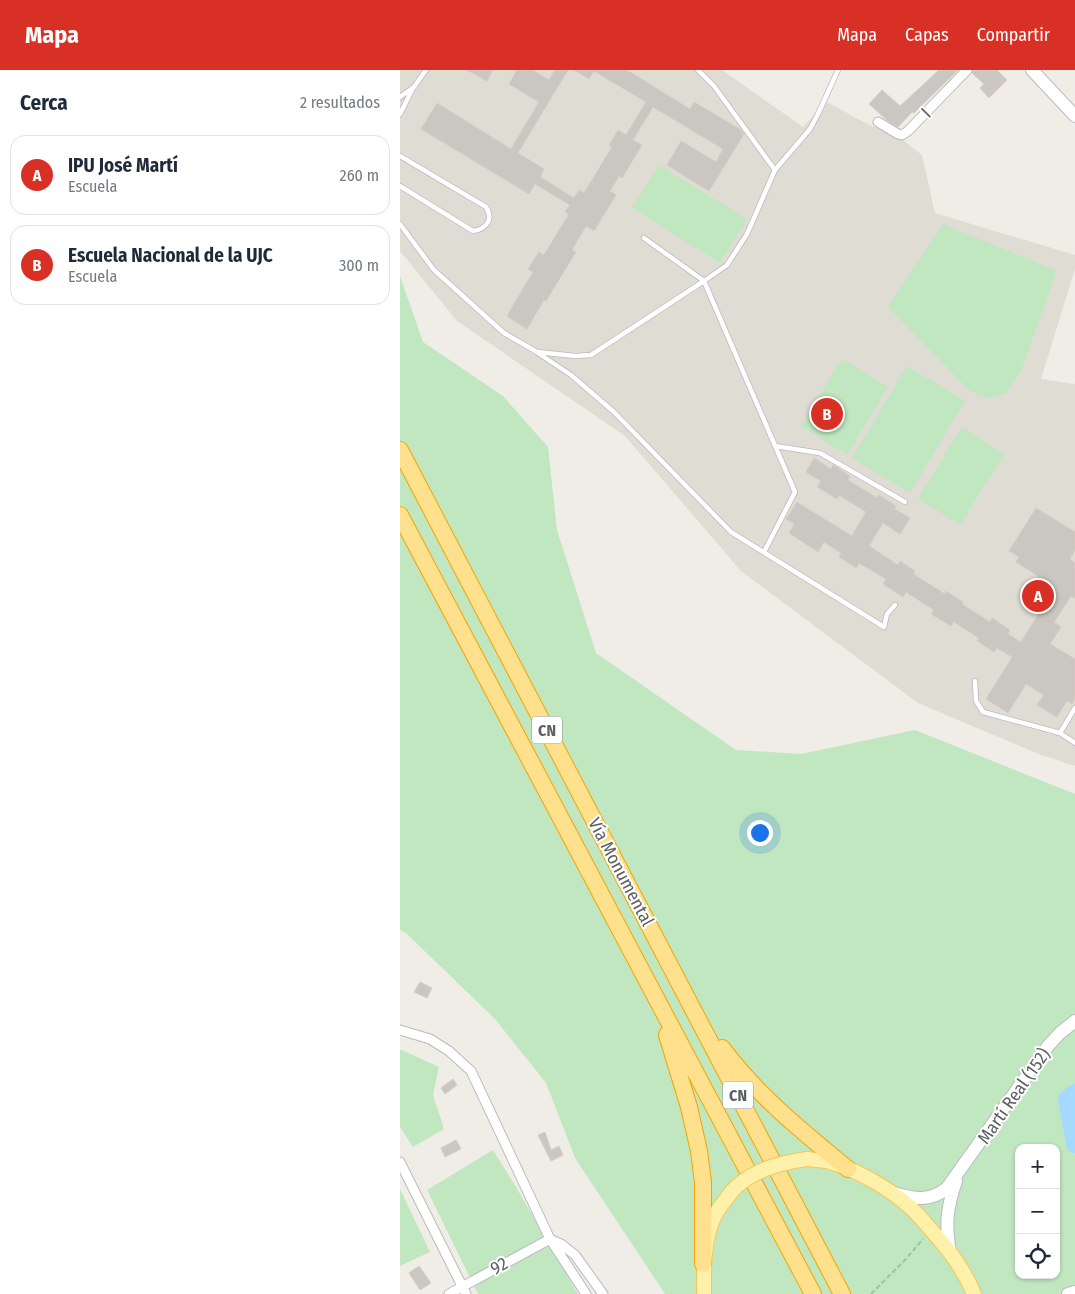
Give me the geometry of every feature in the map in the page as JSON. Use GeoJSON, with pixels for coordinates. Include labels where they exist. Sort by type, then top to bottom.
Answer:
{"type":"FeatureCollection","features":[{"type":"Feature","properties":{"kind":"highway","name":"Vía Monumental"},"geometry":{"type":"LineString","coordinates":[[400,450],[842,1294]]}},
{"type":"Feature","properties":{"kind":"highway","name":"Vía Monumental"},"geometry":{"type":"LineString","coordinates":[[400,515],[813,1294]]}},
{"type":"Feature","properties":{"kind":"highway"},"geometry":{"type":"LineString","coordinates":[[649,986],[671,1048],[699,1151],[703,1182],[704,1270]]}},
{"type":"Feature","properties":{"kind":"highway"},"geometry":{"type":"LineString","coordinates":[[694,1011],[732,1062],[761,1092],[795,1126],[848,1169]]}},
{"type":"Feature","properties":{"kind":"main road"},"geometry":{"type":"LineString","coordinates":[[1032,70],[1075,116]]}},
{"type":"Feature","properties":{"kind":"main road","name":"Martí Real (152)"},"geometry":{"type":"LineString","coordinates":[[891,1192],[909,1198],[930,1197],[941,1194],[958,1175],[1048,1046],[1075,1021]]}},
{"type":"Feature","properties":{"kind":"main road"},"geometry":{"type":"LineString","coordinates":[[704,1294],[704,1270],[711,1224],[714,1215],[732,1191],[738,1184],[756,1172],[788,1162],[807,1159],[825,1161],[848,1169],[891,1192],[910,1207],[931,1230],[950,1252],[972,1289],[982,1294]]}},
{"type":"Feature","properties":{"kind":"main road","name":"Martí Real (152)"},"geometry":{"type":"LineString","coordinates":[[950,1252],[947,1219],[949,1202],[958,1175]]}},
{"type":"Feature","properties":{"kind":"main road"},"geometry":{"type":"LineString","coordinates":[[1068,1294],[1075,1292]]}},
{"type":"Feature","properties":{"kind":"street","name":"I"},"geometry":{"type":"LineString","coordinates":[[878,122],[902,135],[967,70]]}},
{"type":"Feature","properties":{"kind":"street"},"geometry":{"type":"LineString","coordinates":[[400,1030],[430,1038],[449,1051],[470,1071],[550,1238],[586,1294]]}},
{"type":"Feature","properties":{"kind":"street"},"geometry":{"type":"LineString","coordinates":[[400,1162],[464,1290]]}},
{"type":"Feature","properties":{"kind":"street"},"geometry":{"type":"LineString","coordinates":[[550,1238],[575,1255],[603,1294]]}},
{"type":"Feature","properties":{"kind":"street","name":"92"},"geometry":{"type":"LineString","coordinates":[[449,1294],[464,1290],[550,1238]]}},
{"type":"Feature","properties":{"kind":"street"},"geometry":{"type":"LineString","coordinates":[[697,1294],[704,1270]]}},
{"type":"Feature","properties":{"kind":"lane"},"geometry":{"type":"LineString","coordinates":[[400,114],[414,86],[426,70]]}},
{"type":"Feature","properties":{"kind":"lane"},"geometry":{"type":"LineString","coordinates":[[698,70],[714,86],[775,170]]}},
{"type":"Feature","properties":{"kind":"lane"},"geometry":{"type":"LineString","coordinates":[[537,352],[575,356],[592,355],[727,264],[748,234],[775,170],[810,129],[838,70]]}},
{"type":"Feature","properties":{"kind":"lane"},"geometry":{"type":"LineString","coordinates":[[400,97],[414,86]]}},
{"type":"Feature","properties":{"kind":"lane"},"geometry":{"type":"LineString","coordinates":[[400,156],[486,207],[490,213],[490,220],[484,227],[473,231],[400,186]]}},
{"type":"Feature","properties":{"kind":"lane"},"geometry":{"type":"LineString","coordinates":[[400,224],[434,270],[504,333],[571,375],[614,412],[731,532],[884,627],[887,614],[895,605]]}},
{"type":"Feature","properties":{"kind":"lane"},"geometry":{"type":"LineString","coordinates":[[644,238],[704,281],[795,492],[764,552]]}},
{"type":"Feature","properties":{"kind":"lane"},"geometry":{"type":"LineString","coordinates":[[775,446],[820,453],[905,502]]}},
{"type":"Feature","properties":{"kind":"lane"},"geometry":{"type":"LineString","coordinates":[[975,682],[976,701],[983,712],[1060,733],[1075,743]]}},
{"type":"Feature","properties":{"kind":"lane"},"geometry":{"type":"LineString","coordinates":[[1060,733],[1075,708]]}},
{"type":"Feature","properties":{"kind":"path"},"geometry":{"type":"LineString","coordinates":[[871,1294],[931,1230]]}},
{"type":"Feature","properties":{"kind":"shaded area"},"geometry":{"type":"Polygon","coordinates":[[[400,70],[722,70],[803,127],[827,102],[869,125],[898,136],[922,155],[935,213],[1075,255],[1075,269],[1041,379],[1075,384],[1075,766],[1036,753],[918,703],[741,571],[625,436],[457,321],[400,251],[400,70]]]}},
{"type":"Feature","properties":{"kind":"green space"},"geometry":{"type":"Polygon","coordinates":[[[659,165],[747,219],[720,263],[632,208],[659,165]]]}},
{"type":"Feature","properties":{"kind":"green space"},"geometry":{"type":"Polygon","coordinates":[[[943,224],[1057,271],[1021,371],[1006,394],[988,398],[970,391],[888,307],[943,224]]]}},
{"type":"Feature","properties":{"kind":"green space"},"geometry":{"type":"Polygon","coordinates":[[[400,276],[423,342],[503,396],[548,447],[557,530],[596,653],[736,750],[801,754],[915,730],[1075,794],[1075,1294],[665,1294],[575,1158],[546,1083],[495,1019],[406,933],[400,930],[400,276]]]}},
{"type":"Feature","properties":{"kind":"green space"},"geometry":{"type":"Polygon","coordinates":[[[842,359],[888,387],[847,455],[801,426],[842,359]]]}},
{"type":"Feature","properties":{"kind":"green space"},"geometry":{"type":"Polygon","coordinates":[[[907,366],[965,401],[910,493],[852,458],[907,366]]]}},
{"type":"Feature","properties":{"kind":"green space"},"geometry":{"type":"Polygon","coordinates":[[[962,427],[1004,454],[960,525],[918,498],[962,427]]]}},
{"type":"Feature","properties":{"kind":"green space"},"geometry":{"type":"Polygon","coordinates":[[[400,1050],[439,1067],[433,1095],[444,1129],[413,1147],[400,1127],[400,1050]]]}},
{"type":"Feature","properties":{"kind":"green space"},"geometry":{"type":"Polygon","coordinates":[[[493,1150],[578,1294],[478,1294],[427,1190],[493,1150]]]}},
{"type":"Feature","properties":{"kind":"green space"},"geometry":{"type":"Polygon","coordinates":[[[400,1189],[430,1252],[400,1266],[400,1189]]]}},
{"type":"Feature","properties":{"kind":"building"},"geometry":{"type":"Polygon","coordinates":[[[467,70],[493,70],[487,81],[467,70]]]}},
{"type":"Feature","properties":{"kind":"building"},"geometry":{"type":"Polygon","coordinates":[[[517,70],[533,70],[549,80],[555,70],[568,70],[518,153],[544,169],[540,177],[574,198],[579,190],[584,193],[612,147],[609,145],[618,130],[626,135],[646,102],[594,71],[589,79],[574,70],[627,70],[690,109],[694,102],[741,130],[744,134],[709,191],[667,165],[681,141],[716,162],[723,149],[653,107],[633,140],[642,145],[622,178],[619,176],[610,191],[616,195],[594,231],[586,226],[572,250],[576,252],[527,329],[507,316],[533,272],[528,269],[539,252],[544,255],[569,214],[565,212],[570,205],[535,184],[529,194],[421,129],[437,103],[511,149],[539,102],[509,84],[517,70]]]}},
{"type":"Feature","properties":{"kind":"building"},"geometry":{"type":"Polygon","coordinates":[[[939,70],[958,70],[898,127],[888,121],[869,104],[882,90],[900,106],[939,70]]]}},
{"type":"Feature","properties":{"kind":"building"},"geometry":{"type":"Polygon","coordinates":[[[973,70],[997,70],[1007,80],[989,98],[980,88],[984,84],[972,73],[973,70]]]}},
{"type":"Feature","properties":{"kind":"building"},"geometry":{"type":"Polygon","coordinates":[[[814,458],[831,469],[833,465],[835,466],[850,476],[848,480],[877,498],[879,495],[896,506],[895,509],[910,518],[900,534],[883,523],[869,546],[898,565],[900,561],[915,571],[913,574],[945,594],[946,591],[990,622],[992,618],[1010,630],[1008,634],[1021,642],[1039,613],[1022,603],[1038,576],[1016,562],[1019,557],[1009,551],[1036,508],[1075,532],[1075,550],[1070,559],[1075,563],[1075,598],[1071,596],[1054,622],[1061,627],[1050,644],[1075,659],[1075,699],[1072,704],[1067,701],[1057,717],[1037,705],[1044,695],[1026,684],[1008,713],[986,699],[1012,657],[997,648],[994,652],[977,641],[979,638],[954,622],[951,626],[931,614],[934,610],[906,592],[903,597],[883,584],[886,579],[859,563],[856,568],[839,557],[841,553],[824,542],[818,552],[789,533],[794,524],[786,519],[797,502],[852,536],[866,512],[839,495],[837,499],[817,487],[821,481],[806,472],[814,458]]]}},
{"type":"Feature","properties":{"kind":"building"},"geometry":{"type":"Polygon","coordinates":[[[420,982],[432,988],[427,998],[414,992],[420,982]]]}},
{"type":"Feature","properties":{"kind":"building"},"geometry":{"type":"Polygon","coordinates":[[[453,1079],[457,1085],[445,1094],[441,1088],[453,1079]]]}},
{"type":"Feature","properties":{"kind":"building"},"geometry":{"type":"Polygon","coordinates":[[[545,1132],[551,1150],[559,1146],[563,1155],[551,1161],[538,1135],[545,1132]]]}},
{"type":"Feature","properties":{"kind":"building"},"geometry":{"type":"Polygon","coordinates":[[[456,1140],[461,1149],[445,1157],[441,1148],[456,1140]]]}},
{"type":"Feature","properties":{"kind":"building"},"geometry":{"type":"Polygon","coordinates":[[[419,1266],[431,1283],[420,1290],[409,1273],[419,1266]]]}},
{"type":"Feature","properties":{"kind":"waterway"},"geometry":{"type":"LineString","coordinates":[[1075,1093],[1067,1099],[1075,1144]]}},
{"type":"Feature","properties":{"kind":"place","name":"Escuela Nacional de la UJC"},"geometry":{"type":"Point","coordinates":[827,414]}},
{"type":"Feature","properties":{"kind":"place","name":"IPU José Martí"},"geometry":{"type":"Point","coordinates":[1038,596]}}]}
